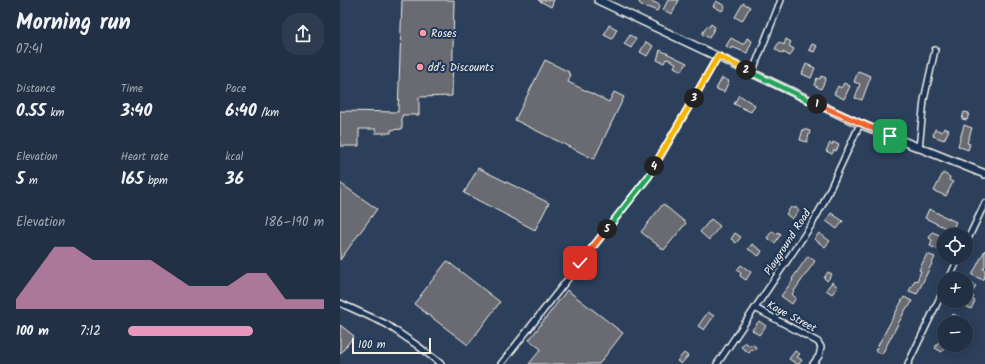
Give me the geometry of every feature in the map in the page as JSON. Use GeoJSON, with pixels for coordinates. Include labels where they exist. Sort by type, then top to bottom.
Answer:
{"type":"FeatureCollection","features":[{"type":"Feature","properties":{"kind":"main road"},"geometry":{"type":"LineString","coordinates":[[598,0],[860,124],[985,174]]}},
{"type":"Feature","properties":{"kind":"street"},"geometry":{"type":"LineString","coordinates":[[752,73],[781,0]]}},
{"type":"Feature","properties":{"kind":"street"},"geometry":{"type":"LineString","coordinates":[[919,148],[924,100],[935,50]]}},
{"type":"Feature","properties":{"kind":"street"},"geometry":{"type":"LineString","coordinates":[[501,364],[649,176],[718,56]]}},
{"type":"Feature","properties":{"kind":"street","name":"Playground Road"},"geometry":{"type":"LineString","coordinates":[[717,364],[812,224],[860,124]]}},
{"type":"Feature","properties":{"kind":"street"},"geometry":{"type":"LineString","coordinates":[[973,228],[985,203]]}},
{"type":"Feature","properties":{"kind":"street"},"geometry":{"type":"LineString","coordinates":[[340,303],[386,324],[441,364]]}},
{"type":"Feature","properties":{"kind":"street"},"geometry":{"type":"LineString","coordinates":[[908,364],[937,304]]}},
{"type":"Feature","properties":{"kind":"street","name":"Kaye Street"},"geometry":{"type":"LineString","coordinates":[[755,308],[818,342],[821,347],[819,356],[813,364]]}},
{"type":"Feature","properties":{"kind":"building"},"geometry":{"type":"Polygon","coordinates":[[[402,0],[454,0],[452,96],[419,97],[419,115],[402,115],[402,129],[391,130],[391,133],[375,133],[376,129],[359,129],[359,146],[340,146],[340,111],[398,112],[402,0]]]}},
{"type":"Feature","properties":{"kind":"building"},"geometry":{"type":"Polygon","coordinates":[[[538,0],[554,0],[551,7],[538,0]]]}},
{"type":"Feature","properties":{"kind":"building"},"geometry":{"type":"Polygon","coordinates":[[[640,0],[649,0],[660,5],[657,11],[647,7],[646,8],[639,3],[640,0]]]}},
{"type":"Feature","properties":{"kind":"building"},"geometry":{"type":"Polygon","coordinates":[[[668,0],[679,0],[672,14],[663,10],[668,0]]]}},
{"type":"Feature","properties":{"kind":"building"},"geometry":{"type":"Polygon","coordinates":[[[716,1],[725,6],[722,11],[713,6],[716,1]]]}},
{"type":"Feature","properties":{"kind":"building"},"geometry":{"type":"Polygon","coordinates":[[[743,3],[750,7],[742,21],[735,17],[743,3]]]}},
{"type":"Feature","properties":{"kind":"building"},"geometry":{"type":"Polygon","coordinates":[[[711,24],[715,27],[709,38],[702,34],[707,26],[709,27],[711,24]]]}},
{"type":"Feature","properties":{"kind":"building"},"geometry":{"type":"Polygon","coordinates":[[[609,25],[617,29],[612,39],[604,35],[609,25]]]}},
{"type":"Feature","properties":{"kind":"building"},"geometry":{"type":"Polygon","coordinates":[[[630,35],[636,39],[631,48],[624,44],[630,35]]]}},
{"type":"Feature","properties":{"kind":"building"},"geometry":{"type":"Polygon","coordinates":[[[731,38],[742,44],[744,44],[747,38],[752,41],[747,53],[732,47],[731,49],[726,46],[731,38]]]}},
{"type":"Feature","properties":{"kind":"building"},"geometry":{"type":"Polygon","coordinates":[[[786,39],[791,42],[789,46],[794,49],[790,56],[775,49],[779,42],[784,45],[786,39]]]}},
{"type":"Feature","properties":{"kind":"building"},"geometry":{"type":"Polygon","coordinates":[[[646,42],[653,46],[647,56],[640,52],[646,42]]]}},
{"type":"Feature","properties":{"kind":"building"},"geometry":{"type":"Polygon","coordinates":[[[812,44],[817,46],[814,52],[809,50],[812,44]]]}},
{"type":"Feature","properties":{"kind":"building"},"geometry":{"type":"Polygon","coordinates":[[[660,50],[687,63],[682,71],[674,67],[676,63],[670,60],[666,59],[664,63],[657,60],[660,50]]]}},
{"type":"Feature","properties":{"kind":"building"},"geometry":{"type":"Polygon","coordinates":[[[545,60],[569,72],[568,73],[571,75],[568,82],[609,102],[614,92],[624,97],[594,159],[515,120],[545,60]]]}},
{"type":"Feature","properties":{"kind":"building"},"geometry":{"type":"Polygon","coordinates":[[[806,64],[815,68],[811,78],[802,74],[806,64]]]}},
{"type":"Feature","properties":{"kind":"building"},"geometry":{"type":"Polygon","coordinates":[[[858,71],[871,76],[862,100],[855,98],[860,84],[854,82],[858,71]]]}},
{"type":"Feature","properties":{"kind":"building"},"geometry":{"type":"Polygon","coordinates":[[[821,76],[826,78],[821,89],[814,85],[817,78],[820,79],[821,76]]]}},
{"type":"Feature","properties":{"kind":"building"},"geometry":{"type":"Polygon","coordinates":[[[722,78],[729,81],[724,92],[716,89],[722,78]]]}},
{"type":"Feature","properties":{"kind":"building"},"geometry":{"type":"Polygon","coordinates":[[[844,83],[850,86],[844,99],[834,94],[838,86],[841,88],[844,83]]]}},
{"type":"Feature","properties":{"kind":"building"},"geometry":{"type":"Polygon","coordinates":[[[739,95],[755,105],[751,112],[734,104],[739,95]]]}},
{"type":"Feature","properties":{"kind":"building"},"geometry":{"type":"Polygon","coordinates":[[[964,112],[969,113],[967,120],[962,119],[964,112]]]}},
{"type":"Feature","properties":{"kind":"building"},"geometry":{"type":"Polygon","coordinates":[[[964,125],[972,128],[967,143],[970,144],[968,150],[958,146],[964,125]]]}},
{"type":"Feature","properties":{"kind":"building"},"geometry":{"type":"Polygon","coordinates":[[[944,128],[949,130],[944,140],[933,136],[935,129],[942,132],[944,128]]]}},
{"type":"Feature","properties":{"kind":"building"},"geometry":{"type":"Polygon","coordinates":[[[803,129],[810,131],[807,142],[800,140],[803,129]]]}},
{"type":"Feature","properties":{"kind":"building"},"geometry":{"type":"Polygon","coordinates":[[[833,142],[839,145],[836,151],[834,150],[832,154],[826,151],[830,143],[832,145],[833,142]]]}},
{"type":"Feature","properties":{"kind":"building"},"geometry":{"type":"Polygon","coordinates":[[[478,168],[549,203],[535,230],[464,193],[478,168]]]}},
{"type":"Feature","properties":{"kind":"building"},"geometry":{"type":"Polygon","coordinates":[[[943,173],[950,177],[949,180],[953,182],[946,196],[934,191],[943,173]]]}},
{"type":"Feature","properties":{"kind":"building"},"geometry":{"type":"Polygon","coordinates":[[[340,183],[377,209],[340,260],[340,183]]]}},
{"type":"Feature","properties":{"kind":"building"},"geometry":{"type":"Polygon","coordinates":[[[663,204],[686,223],[664,250],[641,232],[663,204]]]}},
{"type":"Feature","properties":{"kind":"building"},"geometry":{"type":"Polygon","coordinates":[[[791,207],[794,209],[795,207],[799,210],[792,219],[786,214],[791,207]]]}},
{"type":"Feature","properties":{"kind":"building"},"geometry":{"type":"Polygon","coordinates":[[[929,209],[956,222],[953,228],[946,228],[925,218],[929,209]]]}},
{"type":"Feature","properties":{"kind":"building"},"geometry":{"type":"Polygon","coordinates":[[[831,213],[843,221],[837,229],[826,221],[831,213]]]}},
{"type":"Feature","properties":{"kind":"building"},"geometry":{"type":"Polygon","coordinates":[[[711,219],[720,226],[709,240],[700,232],[711,219]]]}},
{"type":"Feature","properties":{"kind":"building"},"geometry":{"type":"Polygon","coordinates":[[[772,231],[777,234],[778,232],[781,234],[775,243],[767,238],[772,231]]]}},
{"type":"Feature","properties":{"kind":"building"},"geometry":{"type":"Polygon","coordinates":[[[932,232],[937,234],[937,249],[930,246],[932,240],[929,238],[932,232]]]}},
{"type":"Feature","properties":{"kind":"building"},"geometry":{"type":"Polygon","coordinates":[[[735,233],[741,237],[736,243],[731,239],[735,233]]]}},
{"type":"Feature","properties":{"kind":"building"},"geometry":{"type":"Polygon","coordinates":[[[819,233],[830,241],[825,247],[814,239],[819,233]]]}},
{"type":"Feature","properties":{"kind":"building"},"geometry":{"type":"Polygon","coordinates":[[[752,244],[762,251],[759,256],[748,249],[752,244]]]}},
{"type":"Feature","properties":{"kind":"building"},"geometry":{"type":"Polygon","coordinates":[[[985,250],[985,266],[983,269],[985,270],[985,276],[983,280],[973,275],[985,250]]]}},
{"type":"Feature","properties":{"kind":"building"},"geometry":{"type":"Polygon","coordinates":[[[927,254],[935,257],[917,294],[909,291],[915,280],[917,281],[921,271],[919,270],[927,254]]]}},
{"type":"Feature","properties":{"kind":"building"},"geometry":{"type":"Polygon","coordinates":[[[808,256],[815,261],[792,294],[796,298],[792,304],[781,296],[808,256]]]}},
{"type":"Feature","properties":{"kind":"building"},"geometry":{"type":"Polygon","coordinates":[[[447,261],[500,302],[468,345],[414,304],[447,261]]]}},
{"type":"Feature","properties":{"kind":"building"},"geometry":{"type":"Polygon","coordinates":[[[741,265],[751,272],[746,280],[740,276],[741,273],[737,270],[741,265]]]}},
{"type":"Feature","properties":{"kind":"building"},"geometry":{"type":"Polygon","coordinates":[[[828,272],[832,274],[827,281],[824,278],[828,272]]]}},
{"type":"Feature","properties":{"kind":"building"},"geometry":{"type":"Polygon","coordinates":[[[832,282],[838,287],[832,294],[826,290],[832,282]]]}},
{"type":"Feature","properties":{"kind":"building"},"geometry":{"type":"Polygon","coordinates":[[[973,284],[976,286],[973,291],[973,284]]]}},
{"type":"Feature","properties":{"kind":"building"},"geometry":{"type":"Polygon","coordinates":[[[567,290],[623,333],[599,364],[529,364],[541,349],[529,340],[567,290]]]}},
{"type":"Feature","properties":{"kind":"building"},"geometry":{"type":"Polygon","coordinates":[[[904,297],[912,301],[909,307],[907,307],[882,354],[875,351],[904,297]]]}},
{"type":"Feature","properties":{"kind":"building"},"geometry":{"type":"Polygon","coordinates":[[[708,312],[714,316],[704,330],[698,326],[708,312]]]}},
{"type":"Feature","properties":{"kind":"building"},"geometry":{"type":"Polygon","coordinates":[[[759,321],[766,326],[759,335],[752,330],[759,321]]]}},
{"type":"Feature","properties":{"kind":"building"},"geometry":{"type":"Polygon","coordinates":[[[340,325],[354,336],[340,354],[340,325]]]}},
{"type":"Feature","properties":{"kind":"building"},"geometry":{"type":"Polygon","coordinates":[[[745,342],[750,346],[752,344],[756,347],[749,353],[741,347],[745,342]]]}},
{"type":"Feature","properties":{"kind":"building"},"geometry":{"type":"Polygon","coordinates":[[[795,351],[800,354],[797,357],[802,360],[799,364],[789,359],[795,351]]]}},
{"type":"Feature","properties":{"kind":"building"},"geometry":{"type":"Polygon","coordinates":[[[684,353],[688,356],[681,364],[677,361],[684,353]]]}},
{"type":"Feature","properties":{"kind":"place","name":"Roses"},"geometry":{"type":"Point","coordinates":[423,33]}},
{"type":"Feature","properties":{"kind":"place","name":"dd's Discounts"},"geometry":{"type":"Point","coordinates":[420,67]}},
{"type":"Feature","properties":{"kind":"route"},"geometry":{"type":"LineString","coordinates":[[580,263],[649,176],[718,56],[827,109],[890,136]]}}]}
